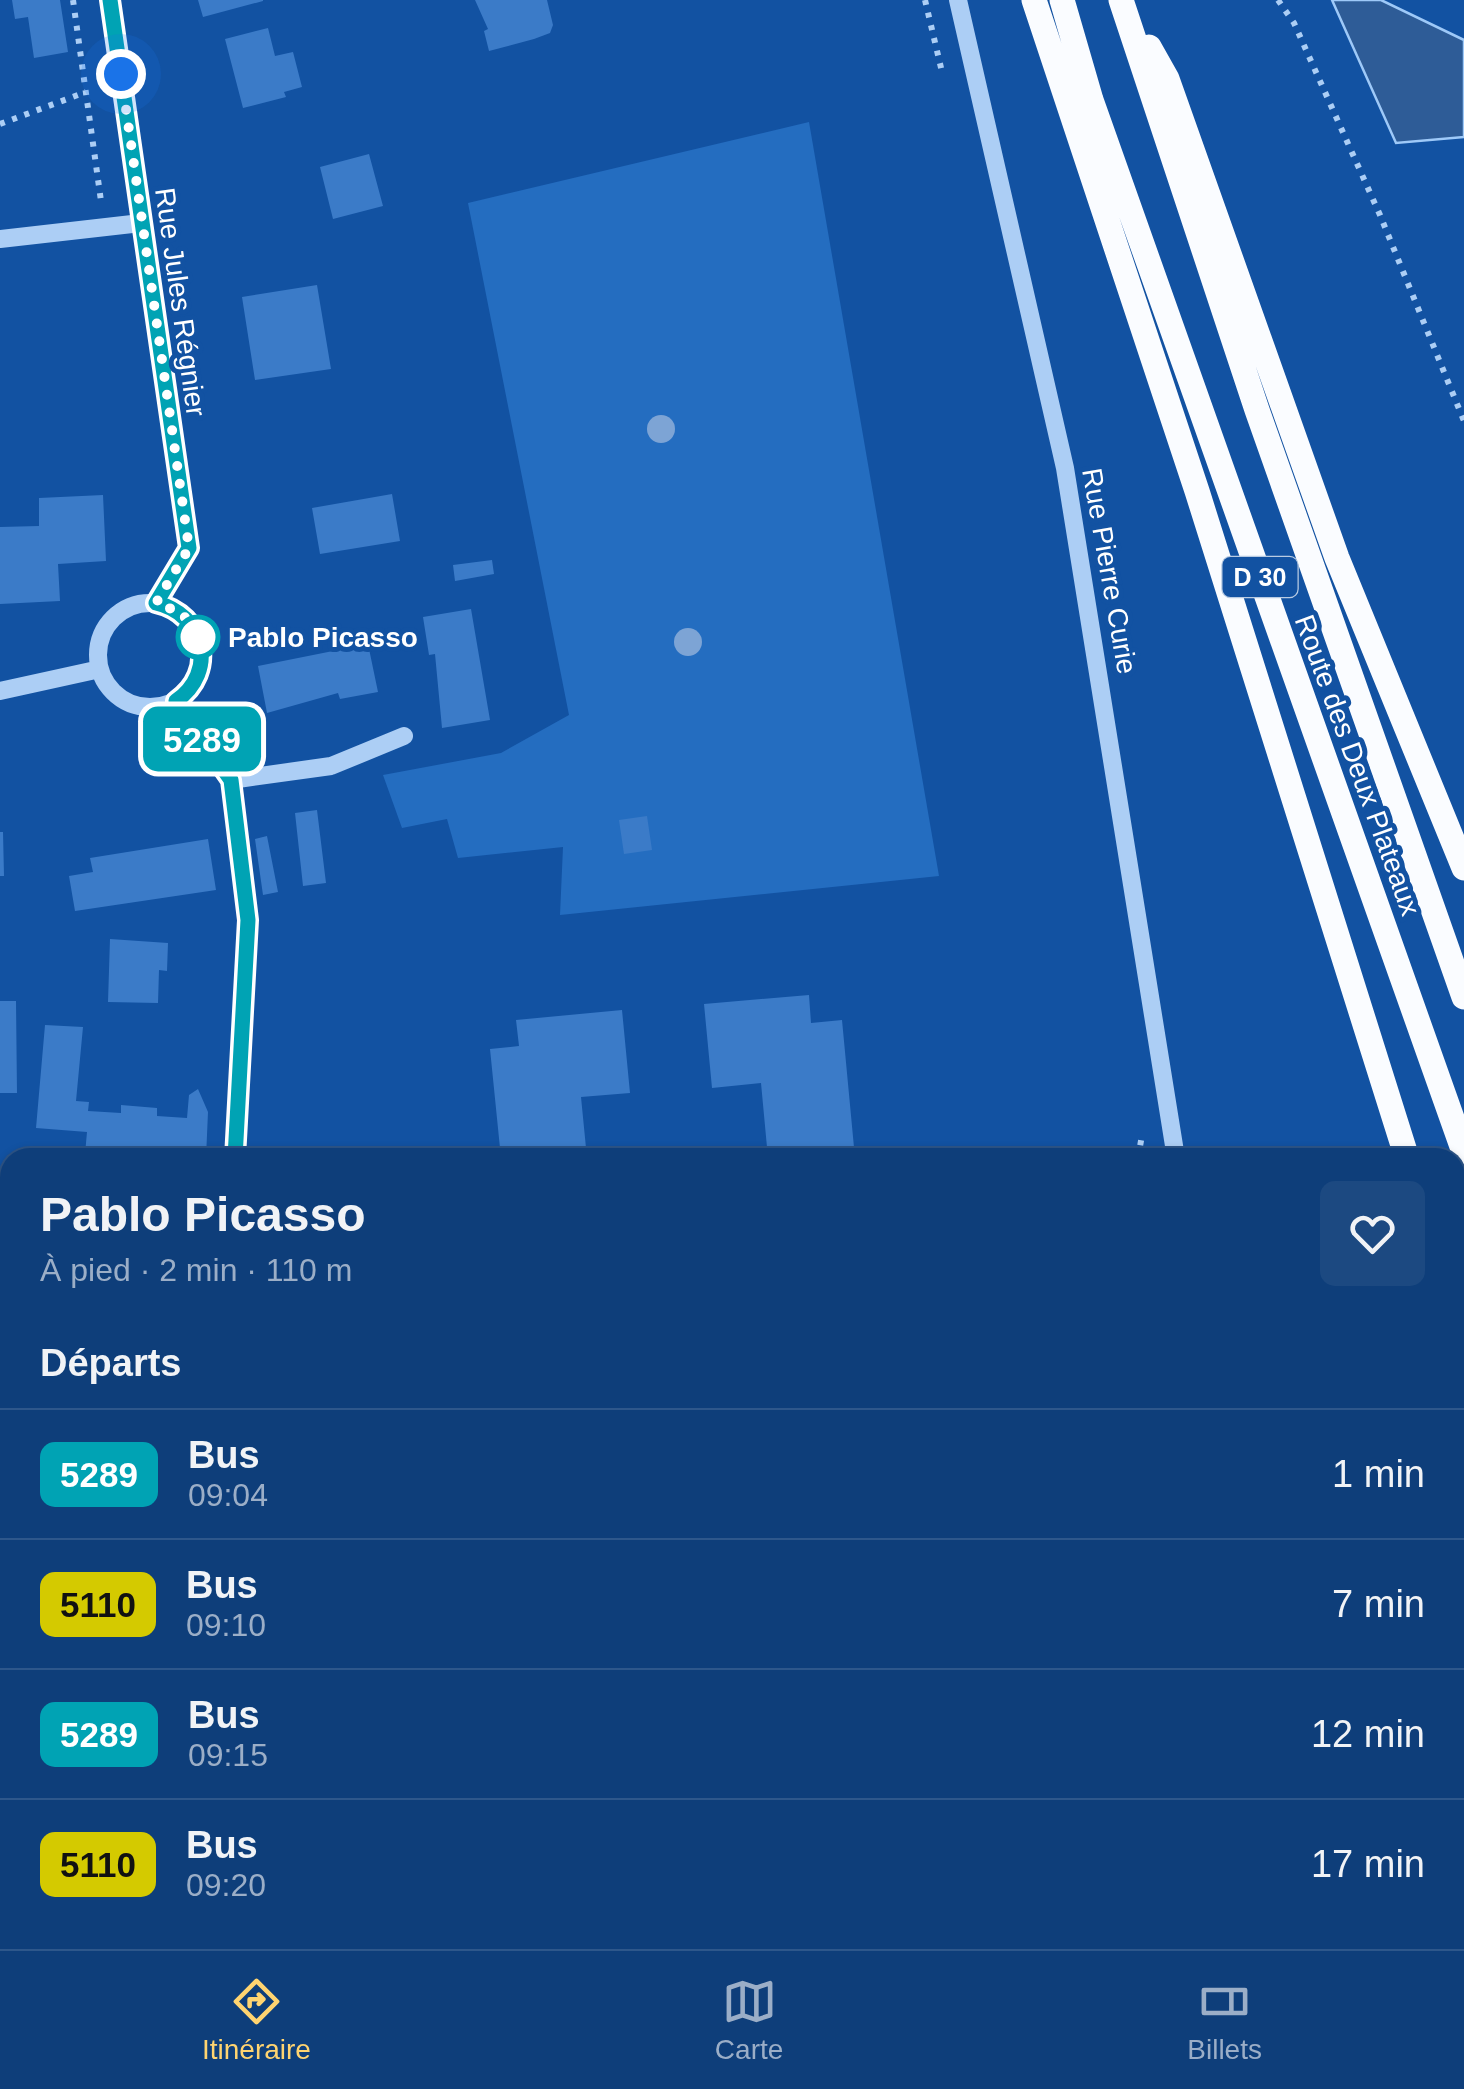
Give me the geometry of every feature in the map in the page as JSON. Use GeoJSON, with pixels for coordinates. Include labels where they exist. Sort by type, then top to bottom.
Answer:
{"type":"FeatureCollection","features":[{"type":"Feature","properties":{"kind":"main road"},"geometry":{"type":"LineString","coordinates":[[1034,0],[1196,491],[1405,1148]]}},
{"type":"Feature","properties":{"kind":"main road","name":"Route des Deux Plateaux"},"geometry":{"type":"LineString","coordinates":[[1062,0],[1110,154],[1463,1148]]}},
{"type":"Feature","properties":{"kind":"main road"},"geometry":{"type":"LineString","coordinates":[[1123,0],[1166,79],[1337,558],[1464,868]]}},
{"type":"Feature","properties":{"kind":"main road","name":"Route des Deux Plateaux"},"geometry":{"type":"LineString","coordinates":[[1123,0],[1257,410],[1464,997]]}},
{"type":"Feature","properties":{"kind":"street","name":"Rue Jules Régnier"},"geometry":{"type":"LineString","coordinates":[[110,0],[189,548],[156,603]]}},
{"type":"Feature","properties":{"kind":"street","name":"Rue Pierre Curie"},"geometry":{"type":"LineString","coordinates":[[958,0],[1065,468],[1174,1148]]}},
{"type":"Feature","properties":{"kind":"street"},"geometry":{"type":"LineString","coordinates":[[0,239],[141,222]]}},
{"type":"Feature","properties":{"kind":"street"},"geometry":{"type":"LineString","coordinates":[[156,603],[182,613],[201,644],[197,677],[176,701],[148,708],[128,702],[110,688],[100,669],[98,648],[110,621],[125,609],[156,603]]}},
{"type":"Feature","properties":{"kind":"street"},"geometry":{"type":"LineString","coordinates":[[0,691],[100,669]]}},
{"type":"Feature","properties":{"kind":"street"},"geometry":{"type":"LineString","coordinates":[[176,701],[231,780],[248,920],[236,1148]]}},
{"type":"Feature","properties":{"kind":"street"},"geometry":{"type":"LineString","coordinates":[[231,780],[331,766],[404,736]]}},
{"type":"Feature","properties":{"kind":"path"},"geometry":{"type":"LineString","coordinates":[[72,0],[105,227]]}},
{"type":"Feature","properties":{"kind":"path"},"geometry":{"type":"LineString","coordinates":[[926,0],[944,76]]}},
{"type":"Feature","properties":{"kind":"path"},"geometry":{"type":"LineString","coordinates":[[1278,0],[1294,24],[1380,215],[1464,420]]}},
{"type":"Feature","properties":{"kind":"path"},"geometry":{"type":"LineString","coordinates":[[0,124],[86,92]]}},
{"type":"Feature","properties":{"kind":"path"},"geometry":{"type":"LineString","coordinates":[[1139,1148],[1142,1130]]}},
{"type":"Feature","properties":{"kind":"shaded area"},"geometry":{"type":"Polygon","coordinates":[[[1332,0],[1381,0],[1464,40],[1464,137],[1396,143],[1332,0]]]}},
{"type":"Feature","properties":{"kind":"shaded area"},"geometry":{"type":"Polygon","coordinates":[[[809,122],[939,876],[560,915],[563,847],[458,858],[447,819],[402,828],[383,775],[501,753],[569,715],[468,203],[809,122]]]}},
{"type":"Feature","properties":{"kind":"building"},"geometry":{"type":"Polygon","coordinates":[[[12,0],[60,0],[68,52],[34,58],[28,17],[15,19],[12,0]]]}},
{"type":"Feature","properties":{"kind":"building"},"geometry":{"type":"Polygon","coordinates":[[[198,0],[263,0],[263,1],[203,17],[198,0]]]}},
{"type":"Feature","properties":{"kind":"building"},"geometry":{"type":"Polygon","coordinates":[[[475,0],[547,0],[553,25],[550,33],[489,51],[484,31],[488,29],[475,0]]]}},
{"type":"Feature","properties":{"kind":"building"},"geometry":{"type":"Polygon","coordinates":[[[268,28],[275,56],[293,52],[302,87],[284,92],[286,97],[243,108],[225,39],[268,28]]]}},
{"type":"Feature","properties":{"kind":"building"},"geometry":{"type":"Polygon","coordinates":[[[369,154],[383,206],[333,219],[320,167],[369,154]]]}},
{"type":"Feature","properties":{"kind":"building"},"geometry":{"type":"Polygon","coordinates":[[[317,285],[331,369],[255,380],[242,297],[317,285]]]}},
{"type":"Feature","properties":{"kind":"building"},"geometry":{"type":"Polygon","coordinates":[[[392,494],[400,541],[320,554],[312,508],[392,494]]]}},
{"type":"Feature","properties":{"kind":"building"},"geometry":{"type":"Polygon","coordinates":[[[103,495],[106,561],[58,564],[60,601],[0,604],[0,527],[39,526],[39,498],[103,495]]]}},
{"type":"Feature","properties":{"kind":"building"},"geometry":{"type":"Polygon","coordinates":[[[492,560],[494,574],[455,581],[453,565],[492,560]]]}},
{"type":"Feature","properties":{"kind":"building"},"geometry":{"type":"Polygon","coordinates":[[[471,609],[490,720],[442,728],[435,654],[429,655],[423,617],[471,609]]]}},
{"type":"Feature","properties":{"kind":"building"},"geometry":{"type":"Polygon","coordinates":[[[368,644],[378,692],[340,699],[338,693],[267,713],[258,666],[368,644]]]}},
{"type":"Feature","properties":{"kind":"building"},"geometry":{"type":"Polygon","coordinates":[[[317,810],[326,883],[303,886],[295,813],[317,810]]]}},
{"type":"Feature","properties":{"kind":"building"},"geometry":{"type":"Polygon","coordinates":[[[647,816],[652,850],[624,854],[619,820],[647,816]]]}},
{"type":"Feature","properties":{"kind":"building"},"geometry":{"type":"Polygon","coordinates":[[[3,832],[4,876],[0,876],[3,832]]]}},
{"type":"Feature","properties":{"kind":"building"},"geometry":{"type":"Polygon","coordinates":[[[267,836],[278,892],[263,895],[255,839],[267,836]]]}},
{"type":"Feature","properties":{"kind":"building"},"geometry":{"type":"Polygon","coordinates":[[[208,839],[216,890],[75,911],[69,876],[93,872],[90,858],[208,839]]]}},
{"type":"Feature","properties":{"kind":"building"},"geometry":{"type":"Polygon","coordinates":[[[110,939],[168,943],[167,971],[159,970],[158,1003],[108,1002],[110,939]]]}},
{"type":"Feature","properties":{"kind":"building"},"geometry":{"type":"Polygon","coordinates":[[[809,995],[811,1023],[842,1020],[854,1148],[767,1148],[761,1083],[712,1088],[704,1004],[809,995]]]}},
{"type":"Feature","properties":{"kind":"building"},"geometry":{"type":"Polygon","coordinates":[[[0,1001],[16,1001],[17,1093],[0,1093],[0,1001]]]}},
{"type":"Feature","properties":{"kind":"building"},"geometry":{"type":"Polygon","coordinates":[[[622,1010],[630,1093],[581,1097],[586,1148],[500,1148],[490,1049],[519,1046],[516,1020],[622,1010]]]}},
{"type":"Feature","properties":{"kind":"building"},"geometry":{"type":"Polygon","coordinates":[[[45,1025],[83,1027],[76,1101],[89,1102],[88,1111],[121,1113],[121,1105],[157,1108],[157,1116],[187,1118],[189,1095],[198,1089],[208,1112],[206,1148],[86,1148],[87,1132],[36,1128],[45,1025]]]}},
{"type":"Feature","properties":{"kind":"bus line","name":"5289"},"geometry":{"type":"LineString","coordinates":[[110,0],[189,548],[156,603],[182,613],[201,644],[197,677],[176,701],[231,780],[248,920],[236,1148]]}},
{"type":"Feature","properties":{"kind":"place","name":"Pablo Picasso"},"geometry":{"type":"Point","coordinates":[198,637]}},
{"type":"Feature","properties":{"kind":"route"},"geometry":{"type":"LineString","coordinates":[[121,74],[189,548],[156,603],[182,613],[198,637]]}}]}
